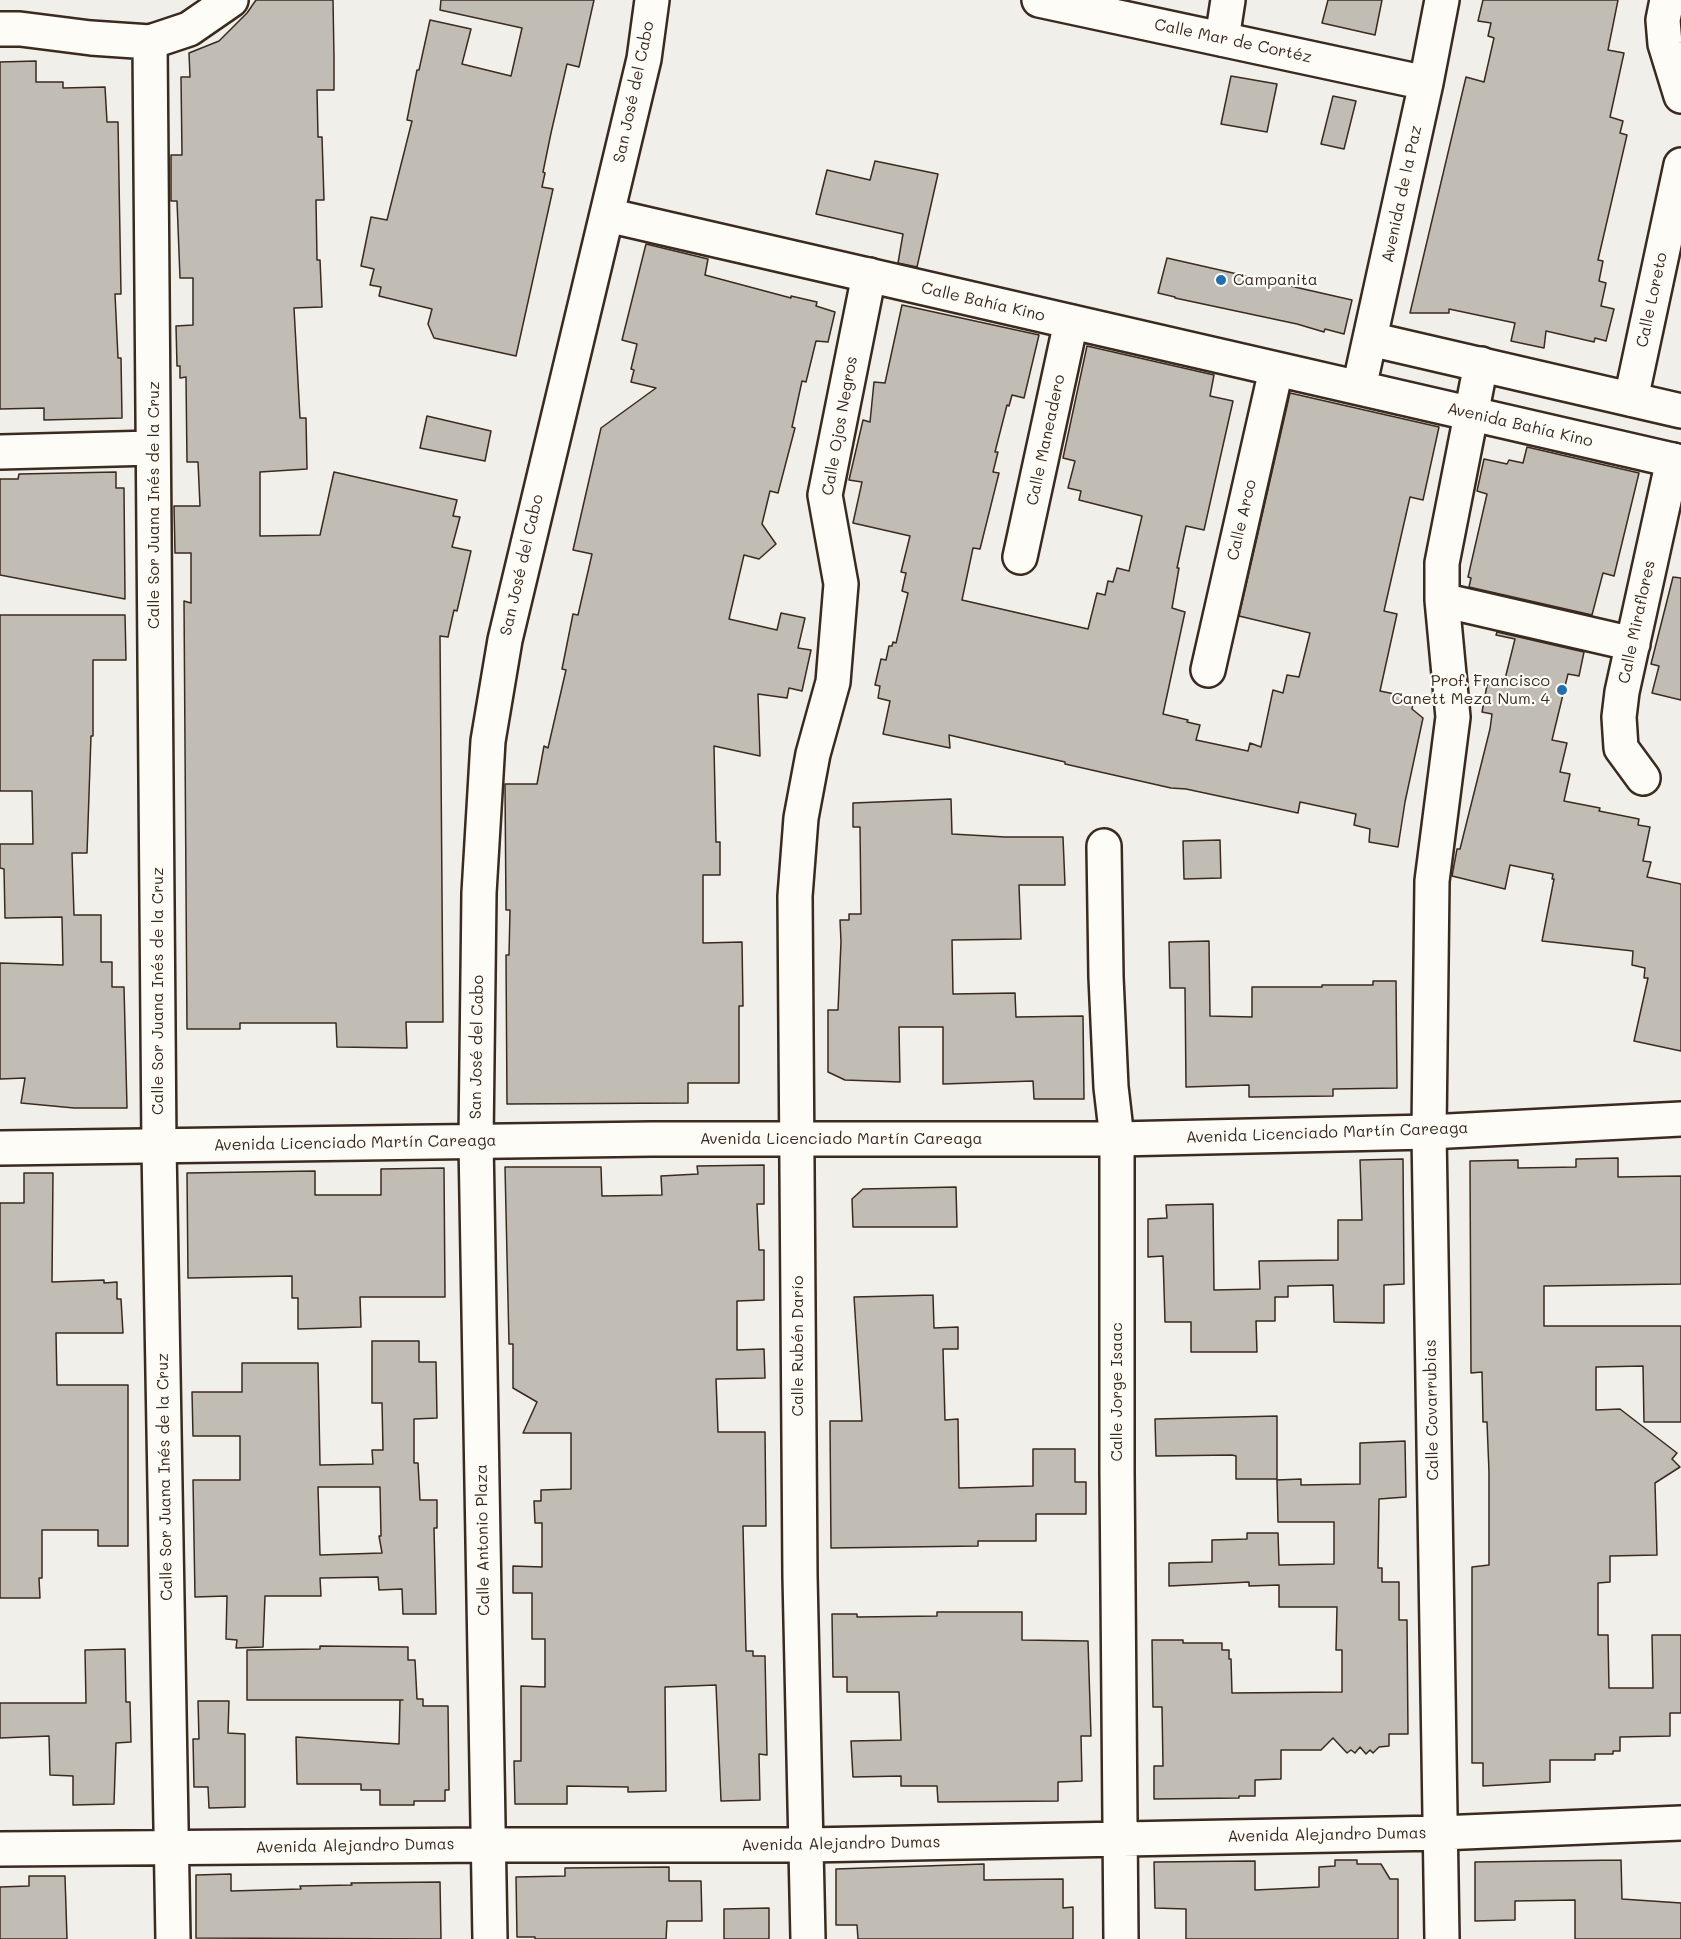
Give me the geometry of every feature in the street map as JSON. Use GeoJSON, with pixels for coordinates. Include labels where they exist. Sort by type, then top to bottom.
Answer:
{"type":"FeatureCollection","features":[{"type":"Feature","properties":{"kind":"street"},"geometry":{"type":"LineString","coordinates":[[0,29],[150,42],[189,29],[231,0]]}},
{"type":"Feature","properties":{"kind":"street","name":"San José del Cabo"},"geometry":{"type":"LineString","coordinates":[[476,1141],[479,893],[488,741],[504,640],[644,59],[652,0]]}},
{"type":"Feature","properties":{"kind":"street","name":"Calle Mar de Cortéz"},"geometry":{"type":"LineString","coordinates":[[1039,0],[1426,83]]}},
{"type":"Feature","properties":{"kind":"street"},"geometry":{"type":"LineString","coordinates":[[1222,39],[1228,0]]}},
{"type":"Feature","properties":{"kind":"street","name":"Avenida de la Paz"},"geometry":{"type":"LineString","coordinates":[[1359,388],[1442,0]]}},
{"type":"Feature","properties":{"kind":"street"},"geometry":{"type":"LineString","coordinates":[[1667,0],[1664,20],[1665,44],[1681,96]]}},
{"type":"Feature","properties":{"kind":"street","name":"Calle Sor Juana Inés de la Cruz"},"geometry":{"type":"LineString","coordinates":[[150,42],[159,1147],[173,1939]]}},
{"type":"Feature","properties":{"kind":"street","name":"Calle Loreto"},"geometry":{"type":"LineString","coordinates":[[1631,399],[1681,165]]}},
{"type":"Feature","properties":{"kind":"street","name":"Calle Bahía Kino"},"geometry":{"type":"LineString","coordinates":[[607,215],[1359,388]]}},
{"type":"Feature","properties":{"kind":"street","name":"Calle Ojos Negros"},"geometry":{"type":"LineString","coordinates":[[813,754],[833,682],[841,584],[825,495],[869,275]]}},
{"type":"Feature","properties":{"kind":"street","name":"Calle Maneadero"},"geometry":{"type":"LineString","coordinates":[[1020,557],[1071,322]]}},
{"type":"Feature","properties":{"kind":"street"},"geometry":{"type":"LineString","coordinates":[[1370,339],[1681,411]]}},
{"type":"Feature","properties":{"kind":"street","name":"Calle Covarrubias"},"geometry":{"type":"LineString","coordinates":[[1442,1939],[1429,1132],[1432,881],[1453,717],[1442,600],[1442,563],[1481,364]]}},
{"type":"Feature","properties":{"kind":"street","name":"Calle Arco"},"geometry":{"type":"LineString","coordinates":[[1208,670],[1276,370]]}},
{"type":"Feature","properties":{"kind":"street","name":"Avenida Bahía Kino"},"geometry":{"type":"LineString","coordinates":[[1359,388],[1677,461]]}},
{"type":"Feature","properties":{"kind":"street"},"geometry":{"type":"LineString","coordinates":[[0,452],[153,448]]}},
{"type":"Feature","properties":{"kind":"street","name":"Calle Miraflores"},"geometry":{"type":"LineString","coordinates":[[1643,778],[1620,748],[1619,717],[1633,644],[1677,461]]}},
{"type":"Feature","properties":{"kind":"street"},"geometry":{"type":"LineString","coordinates":[[1442,600],[1633,644]]}},
{"type":"Feature","properties":{"kind":"street","name":"Calle Rubén Darío"},"geometry":{"type":"LineString","coordinates":[[808,1939],[800,1576],[795,896],[801,818],[813,754]]}},
{"type":"Feature","properties":{"kind":"street","name":"Calle Jorge Isaac"},"geometry":{"type":"LineString","coordinates":[[1104,846],[1109,1042],[1117,1139],[1121,1939]]}},
{"type":"Feature","properties":{"kind":"street","name":"Avenida Licenciado Martín Careaga"},"geometry":{"type":"LineString","coordinates":[[0,1148],[796,1138],[1117,1139],[1429,1132],[1681,1119]]}},
{"type":"Feature","properties":{"kind":"street","name":"Calle Antonio Plaza"},"geometry":{"type":"LineString","coordinates":[[476,1141],[490,1939]]}},
{"type":"Feature","properties":{"kind":"street","name":"Avenida Alejandro Dumas"},"geometry":{"type":"LineString","coordinates":[[0,1849],[807,1845],[1440,1833],[1681,1823]]}},
{"type":"Feature","properties":{"kind":"building"},"geometry":{"type":"Polygon","coordinates":[[[256,0],[333,0],[334,57],[334,90],[317,90],[318,137],[322,137],[324,200],[316,200],[317,260],[320,260],[322,307],[294,308],[300,418],[306,418],[307,469],[260,472],[260,536],[320,535],[334,472],[457,500],[453,516],[460,517],[452,547],[471,551],[457,611],[454,610],[448,637],[440,636],[443,1022],[406,1022],[407,1048],[337,1047],[336,1023],[240,1023],[240,1029],[187,1029],[184,601],[191,603],[191,553],[175,553],[174,506],[200,506],[198,462],[187,462],[186,377],[180,378],[180,366],[177,366],[176,326],[193,325],[193,278],[180,278],[177,201],[171,201],[171,155],[182,155],[181,77],[190,77],[189,53],[219,41],[247,13],[256,0]]]}},
{"type":"Feature","properties":{"kind":"building"},"geometry":{"type":"Polygon","coordinates":[[[441,0],[594,0],[579,67],[567,64],[551,133],[542,187],[553,189],[516,356],[434,338],[428,324],[432,309],[379,296],[381,287],[370,285],[374,269],[361,266],[371,217],[387,220],[412,121],[407,120],[430,20],[471,29],[462,64],[511,76],[522,28],[440,10],[441,0]]]}},
{"type":"Feature","properties":{"kind":"building"},"geometry":{"type":"Polygon","coordinates":[[[1328,0],[1382,0],[1375,35],[1322,23],[1328,0]]]}},
{"type":"Feature","properties":{"kind":"building"},"geometry":{"type":"Polygon","coordinates":[[[1483,0],[1618,0],[1608,50],[1624,53],[1610,117],[1623,121],[1620,133],[1627,135],[1598,260],[1603,261],[1599,281],[1606,283],[1601,306],[1614,309],[1606,341],[1595,338],[1594,342],[1546,331],[1544,348],[1511,341],[1515,323],[1449,309],[1449,313],[1410,313],[1466,77],[1484,82],[1494,38],[1488,36],[1491,23],[1478,21],[1483,0]]]}},
{"type":"Feature","properties":{"kind":"building"},"geometry":{"type":"Polygon","coordinates":[[[36,61],[36,82],[63,82],[63,88],[105,87],[107,122],[118,122],[121,294],[115,294],[118,358],[121,358],[122,418],[44,420],[44,408],[0,409],[0,62],[36,61]]]}},
{"type":"Feature","properties":{"kind":"building"},"geometry":{"type":"Polygon","coordinates":[[[1231,76],[1277,84],[1267,132],[1221,124],[1231,76]]]}},
{"type":"Feature","properties":{"kind":"building"},"geometry":{"type":"Polygon","coordinates":[[[1333,96],[1356,101],[1344,149],[1321,144],[1333,96]]]}},
{"type":"Feature","properties":{"kind":"building"},"geometry":{"type":"Polygon","coordinates":[[[875,161],[938,174],[917,267],[898,263],[903,234],[816,214],[827,170],[870,180],[875,161]]]}},
{"type":"Feature","properties":{"kind":"building"},"geometry":{"type":"Polygon","coordinates":[[[646,244],[708,259],[705,275],[791,298],[791,296],[817,302],[816,306],[835,312],[828,342],[816,341],[806,382],[802,381],[792,427],[795,428],[778,493],[770,491],[762,524],[776,544],[759,559],[744,555],[729,619],[777,630],[781,613],[805,618],[798,648],[811,650],[802,691],[789,688],[787,698],[758,694],[760,756],[714,746],[716,842],[720,842],[720,875],[703,875],[703,943],[742,942],[743,1006],[739,1006],[739,1083],[688,1083],[688,1103],[507,1104],[506,955],[509,955],[510,910],[506,910],[505,784],[537,784],[544,746],[548,748],[566,670],[562,669],[573,614],[578,615],[592,554],[573,550],[601,428],[656,388],[631,382],[634,370],[631,369],[637,344],[622,340],[646,244]]]}},
{"type":"Feature","properties":{"kind":"building"},"geometry":{"type":"Polygon","coordinates":[[[1167,258],[1352,300],[1344,334],[1325,329],[1324,332],[1158,293],[1167,258]]]}},
{"type":"Feature","properties":{"kind":"building"},"geometry":{"type":"Polygon","coordinates":[[[902,305],[1039,335],[1024,398],[1012,395],[1009,406],[1007,405],[995,452],[998,452],[993,472],[999,473],[980,549],[973,548],[962,600],[1088,629],[1097,593],[1105,595],[1108,581],[1113,582],[1117,568],[1129,571],[1142,516],[1079,500],[1081,491],[1068,488],[1075,461],[1063,458],[1087,346],[1214,375],[1210,396],[1233,401],[1204,530],[1186,526],[1177,568],[1179,568],[1172,608],[1185,612],[1163,714],[1200,725],[1196,740],[1248,751],[1250,743],[1261,747],[1273,690],[1283,693],[1287,675],[1299,677],[1310,633],[1239,616],[1290,393],[1439,427],[1423,500],[1410,497],[1384,611],[1397,614],[1380,691],[1414,698],[1412,709],[1423,718],[1398,847],[1369,842],[1370,829],[1354,825],[1356,814],[1300,802],[1298,813],[1186,789],[1171,788],[949,735],[950,748],[883,734],[890,701],[878,698],[880,686],[875,685],[881,659],[886,660],[889,646],[892,646],[893,642],[896,643],[908,593],[902,591],[906,573],[901,572],[910,536],[853,523],[862,482],[849,480],[863,420],[870,422],[874,382],[885,383],[902,305]]]}},
{"type":"Feature","properties":{"kind":"building"},"geometry":{"type":"Polygon","coordinates":[[[427,416],[491,431],[485,461],[420,448],[427,416]]]}},
{"type":"Feature","properties":{"kind":"building"},"geometry":{"type":"Polygon","coordinates":[[[1527,447],[1639,473],[1614,576],[1603,573],[1592,615],[1469,587],[1471,578],[1468,577],[1487,494],[1477,491],[1484,459],[1507,464],[1509,460],[1523,463],[1527,447]]]}},
{"type":"Feature","properties":{"kind":"building"},"geometry":{"type":"Polygon","coordinates":[[[116,472],[116,488],[124,488],[125,599],[0,575],[0,479],[18,479],[19,474],[116,472]]]}},
{"type":"Feature","properties":{"kind":"building"},"geometry":{"type":"Polygon","coordinates":[[[1673,577],[1681,578],[1681,700],[1652,693],[1659,666],[1651,664],[1673,577]]]}},
{"type":"Feature","properties":{"kind":"building"},"geometry":{"type":"Polygon","coordinates":[[[0,615],[125,615],[126,660],[93,660],[93,736],[91,736],[87,853],[72,853],[74,915],[101,915],[101,962],[112,962],[112,987],[124,987],[127,1108],[74,1108],[21,1103],[25,1078],[0,1079],[0,963],[63,965],[62,917],[5,918],[4,869],[0,868],[0,844],[33,844],[32,791],[0,791],[0,615]]]}},
{"type":"Feature","properties":{"kind":"building"},"geometry":{"type":"Polygon","coordinates":[[[1497,632],[1584,652],[1579,676],[1568,674],[1552,740],[1567,743],[1560,772],[1570,774],[1564,801],[1639,819],[1638,825],[1650,827],[1643,861],[1651,862],[1647,877],[1681,884],[1681,1051],[1634,1041],[1648,978],[1644,978],[1645,968],[1632,965],[1633,951],[1542,941],[1553,874],[1510,865],[1505,889],[1452,876],[1457,849],[1460,849],[1490,729],[1492,714],[1482,712],[1488,680],[1504,683],[1515,639],[1496,635],[1497,632]]]}},
{"type":"Feature","properties":{"kind":"building"},"geometry":{"type":"Polygon","coordinates":[[[951,799],[952,834],[1063,837],[1065,885],[1019,885],[1021,939],[952,940],[953,994],[1015,993],[1016,1017],[1083,1016],[1084,1099],[1034,1099],[1033,1081],[943,1084],[943,1027],[899,1027],[900,1082],[845,1080],[828,1072],[828,1010],[838,1010],[840,920],[849,920],[849,914],[861,914],[860,827],[853,827],[853,803],[951,799]]]}},
{"type":"Feature","properties":{"kind":"building"},"geometry":{"type":"Polygon","coordinates":[[[1220,840],[1221,878],[1184,879],[1183,841],[1220,840]]]}},
{"type":"Feature","properties":{"kind":"building"},"geometry":{"type":"Polygon","coordinates":[[[1209,941],[1210,1016],[1252,1017],[1252,987],[1373,985],[1373,981],[1396,981],[1397,1088],[1333,1089],[1333,1096],[1249,1097],[1249,1085],[1186,1087],[1185,988],[1170,988],[1169,942],[1209,941]]]}},
{"type":"Feature","properties":{"kind":"building"},"geometry":{"type":"Polygon","coordinates":[[[1618,1158],[1618,1177],[1681,1176],[1681,1284],[1544,1286],[1544,1326],[1681,1326],[1681,1422],[1644,1422],[1643,1366],[1596,1367],[1596,1410],[1620,1409],[1677,1453],[1672,1459],[1680,1467],[1655,1483],[1657,1555],[1610,1556],[1610,1582],[1598,1583],[1598,1635],[1608,1635],[1609,1688],[1653,1688],[1652,1635],[1681,1635],[1681,1713],[1670,1713],[1670,1736],[1620,1737],[1620,1751],[1613,1751],[1613,1754],[1595,1754],[1595,1760],[1550,1760],[1550,1782],[1483,1786],[1483,1763],[1472,1763],[1472,1567],[1489,1565],[1489,1472],[1487,1422],[1483,1422],[1482,1372],[1471,1373],[1470,1161],[1518,1160],[1518,1168],[1576,1167],[1576,1159],[1618,1158]]]}},
{"type":"Feature","properties":{"kind":"building"},"geometry":{"type":"Polygon","coordinates":[[[1403,1159],[1404,1284],[1384,1285],[1384,1323],[1334,1322],[1333,1285],[1288,1286],[1288,1297],[1275,1297],[1275,1321],[1256,1321],[1257,1352],[1191,1352],[1191,1322],[1165,1322],[1163,1256],[1148,1257],[1148,1219],[1167,1218],[1166,1205],[1213,1204],[1214,1290],[1260,1289],[1259,1261],[1338,1260],[1338,1220],[1362,1220],[1360,1160],[1403,1159]]]}},
{"type":"Feature","properties":{"kind":"building"},"geometry":{"type":"Polygon","coordinates":[[[764,1165],[764,1204],[757,1204],[759,1250],[764,1250],[764,1300],[737,1301],[737,1350],[764,1349],[765,1378],[716,1379],[718,1432],[765,1432],[766,1526],[743,1526],[746,1651],[753,1651],[753,1656],[765,1656],[767,1755],[759,1754],[760,1800],[721,1801],[716,1685],[665,1687],[666,1791],[628,1792],[628,1787],[567,1786],[567,1804],[515,1804],[514,1761],[521,1761],[521,1686],[545,1687],[545,1639],[532,1639],[532,1593],[513,1593],[513,1566],[542,1567],[542,1523],[535,1523],[534,1501],[541,1501],[541,1490],[571,1489],[571,1433],[523,1433],[537,1402],[513,1388],[513,1344],[509,1344],[505,1167],[601,1167],[602,1196],[662,1195],[661,1176],[698,1174],[697,1166],[764,1165]]]}},
{"type":"Feature","properties":{"kind":"building"},"geometry":{"type":"Polygon","coordinates":[[[444,1168],[445,1297],[360,1297],[361,1327],[298,1329],[298,1298],[292,1298],[292,1276],[188,1278],[187,1173],[315,1171],[315,1195],[381,1195],[381,1169],[444,1168]]]}},
{"type":"Feature","properties":{"kind":"building"},"geometry":{"type":"Polygon","coordinates":[[[24,1173],[53,1173],[52,1282],[104,1280],[104,1283],[117,1282],[117,1299],[121,1299],[123,1333],[56,1333],[57,1385],[128,1385],[128,1546],[98,1546],[98,1530],[42,1530],[40,1598],[0,1598],[0,1203],[24,1203],[24,1173]]]}},
{"type":"Feature","properties":{"kind":"building"},"geometry":{"type":"Polygon","coordinates":[[[956,1187],[957,1227],[853,1227],[852,1199],[863,1189],[956,1187]]]}},
{"type":"Feature","properties":{"kind":"building"},"geometry":{"type":"Polygon","coordinates":[[[933,1295],[934,1328],[958,1327],[958,1349],[943,1349],[945,1420],[958,1419],[959,1488],[1033,1486],[1033,1449],[1075,1449],[1075,1482],[1086,1482],[1086,1514],[1036,1514],[1036,1541],[978,1541],[978,1546],[831,1548],[830,1421],[862,1421],[854,1297],[933,1295]]]}},
{"type":"Feature","properties":{"kind":"building"},"geometry":{"type":"Polygon","coordinates":[[[372,1341],[419,1341],[419,1362],[436,1362],[437,1418],[414,1419],[414,1463],[418,1463],[420,1500],[437,1500],[437,1528],[434,1528],[436,1614],[403,1614],[402,1589],[379,1590],[378,1577],[320,1578],[321,1596],[265,1596],[263,1647],[236,1648],[237,1640],[226,1639],[227,1596],[195,1597],[193,1480],[240,1480],[240,1436],[193,1436],[192,1392],[242,1392],[242,1363],[318,1363],[320,1465],[373,1464],[372,1450],[383,1450],[382,1403],[372,1403],[372,1341]],[[318,1487],[320,1555],[382,1553],[379,1536],[381,1536],[380,1487],[318,1487]]]}},
{"type":"Feature","properties":{"kind":"building"},"geometry":{"type":"Polygon","coordinates":[[[1277,1416],[1277,1479],[1236,1479],[1236,1456],[1232,1455],[1156,1456],[1155,1419],[1277,1416]]]}},
{"type":"Feature","properties":{"kind":"building"},"geometry":{"type":"Polygon","coordinates":[[[1405,1441],[1406,1497],[1379,1499],[1378,1568],[1382,1568],[1382,1582],[1399,1582],[1399,1620],[1407,1620],[1408,1734],[1389,1734],[1389,1746],[1379,1747],[1373,1753],[1370,1750],[1366,1754],[1360,1747],[1355,1753],[1351,1750],[1347,1753],[1333,1738],[1321,1750],[1281,1750],[1281,1779],[1255,1780],[1255,1796],[1154,1799],[1154,1766],[1163,1766],[1162,1707],[1153,1707],[1152,1640],[1222,1643],[1222,1650],[1229,1650],[1229,1659],[1231,1659],[1232,1693],[1342,1692],[1342,1650],[1336,1650],[1337,1607],[1279,1607],[1279,1585],[1249,1586],[1249,1582],[1169,1586],[1169,1563],[1212,1562],[1212,1540],[1247,1539],[1247,1533],[1278,1533],[1279,1565],[1334,1564],[1334,1522],[1278,1522],[1277,1480],[1301,1479],[1301,1485],[1360,1484],[1360,1443],[1405,1441]]]}},
{"type":"Feature","properties":{"kind":"building"},"geometry":{"type":"Polygon","coordinates":[[[937,1612],[1022,1612],[1022,1640],[1088,1641],[1091,1736],[1081,1736],[1082,1781],[1058,1782],[1058,1801],[938,1802],[937,1786],[901,1786],[901,1776],[853,1777],[851,1741],[901,1740],[899,1692],[847,1692],[847,1677],[833,1677],[832,1614],[857,1614],[857,1617],[937,1616],[937,1612]]]}},
{"type":"Feature","properties":{"kind":"building"},"geometry":{"type":"Polygon","coordinates":[[[320,1646],[408,1647],[408,1660],[415,1660],[417,1699],[423,1699],[423,1706],[448,1706],[449,1790],[445,1790],[445,1801],[414,1801],[414,1805],[380,1805],[380,1790],[361,1790],[361,1784],[297,1784],[296,1737],[399,1744],[400,1700],[247,1700],[247,1650],[320,1649],[320,1646]]]}},
{"type":"Feature","properties":{"kind":"building"},"geometry":{"type":"Polygon","coordinates":[[[125,1649],[126,1702],[130,1702],[131,1742],[116,1743],[114,1804],[73,1805],[73,1776],[50,1775],[49,1736],[0,1738],[0,1703],[86,1703],[85,1650],[125,1649]]]}},
{"type":"Feature","properties":{"kind":"building"},"geometry":{"type":"Polygon","coordinates":[[[198,1701],[229,1701],[228,1733],[245,1734],[245,1807],[209,1808],[208,1787],[194,1787],[193,1739],[199,1739],[198,1701]]]}},
{"type":"Feature","properties":{"kind":"building"},"geometry":{"type":"Polygon","coordinates":[[[1335,1860],[1357,1860],[1357,1864],[1381,1864],[1390,1879],[1398,1879],[1398,1939],[1186,1939],[1186,1909],[1155,1908],[1154,1862],[1255,1861],[1255,1890],[1319,1887],[1319,1867],[1335,1866],[1335,1860]]]}},
{"type":"Feature","properties":{"kind":"building"},"geometry":{"type":"Polygon","coordinates":[[[1621,1860],[1622,1899],[1681,1903],[1681,1939],[1575,1939],[1575,1900],[1515,1901],[1515,1920],[1475,1921],[1475,1862],[1621,1860]]]}},
{"type":"Feature","properties":{"kind":"building"},"geometry":{"type":"Polygon","coordinates":[[[984,1864],[984,1880],[1063,1879],[1063,1908],[1073,1907],[1073,1939],[858,1939],[857,1925],[836,1925],[836,1869],[984,1864]]]}},
{"type":"Feature","properties":{"kind":"building"},"geometry":{"type":"Polygon","coordinates":[[[669,1867],[669,1881],[701,1881],[702,1921],[667,1921],[666,1939],[517,1937],[516,1877],[565,1876],[565,1868],[669,1867]]]}},
{"type":"Feature","properties":{"kind":"building"},"geometry":{"type":"Polygon","coordinates":[[[231,1874],[231,1891],[301,1889],[300,1886],[352,1885],[351,1883],[440,1882],[441,1939],[196,1938],[196,1875],[231,1874]]]}},
{"type":"Feature","properties":{"kind":"building"},"geometry":{"type":"Polygon","coordinates":[[[29,1876],[65,1876],[67,1939],[0,1939],[0,1887],[29,1886],[29,1876]]]}},
{"type":"Feature","properties":{"kind":"building"},"geometry":{"type":"Polygon","coordinates":[[[769,1908],[769,1939],[724,1939],[724,1909],[769,1908]]]}},
{"type":"Feature","properties":{"kind":"place","name":"Campanita"},"geometry":{"type":"Point","coordinates":[1221,280]}},
{"type":"Feature","properties":{"kind":"place","name":"Prof. Francisco Canett Meza Num. 4"},"geometry":{"type":"Point","coordinates":[1562,690]}}]}
